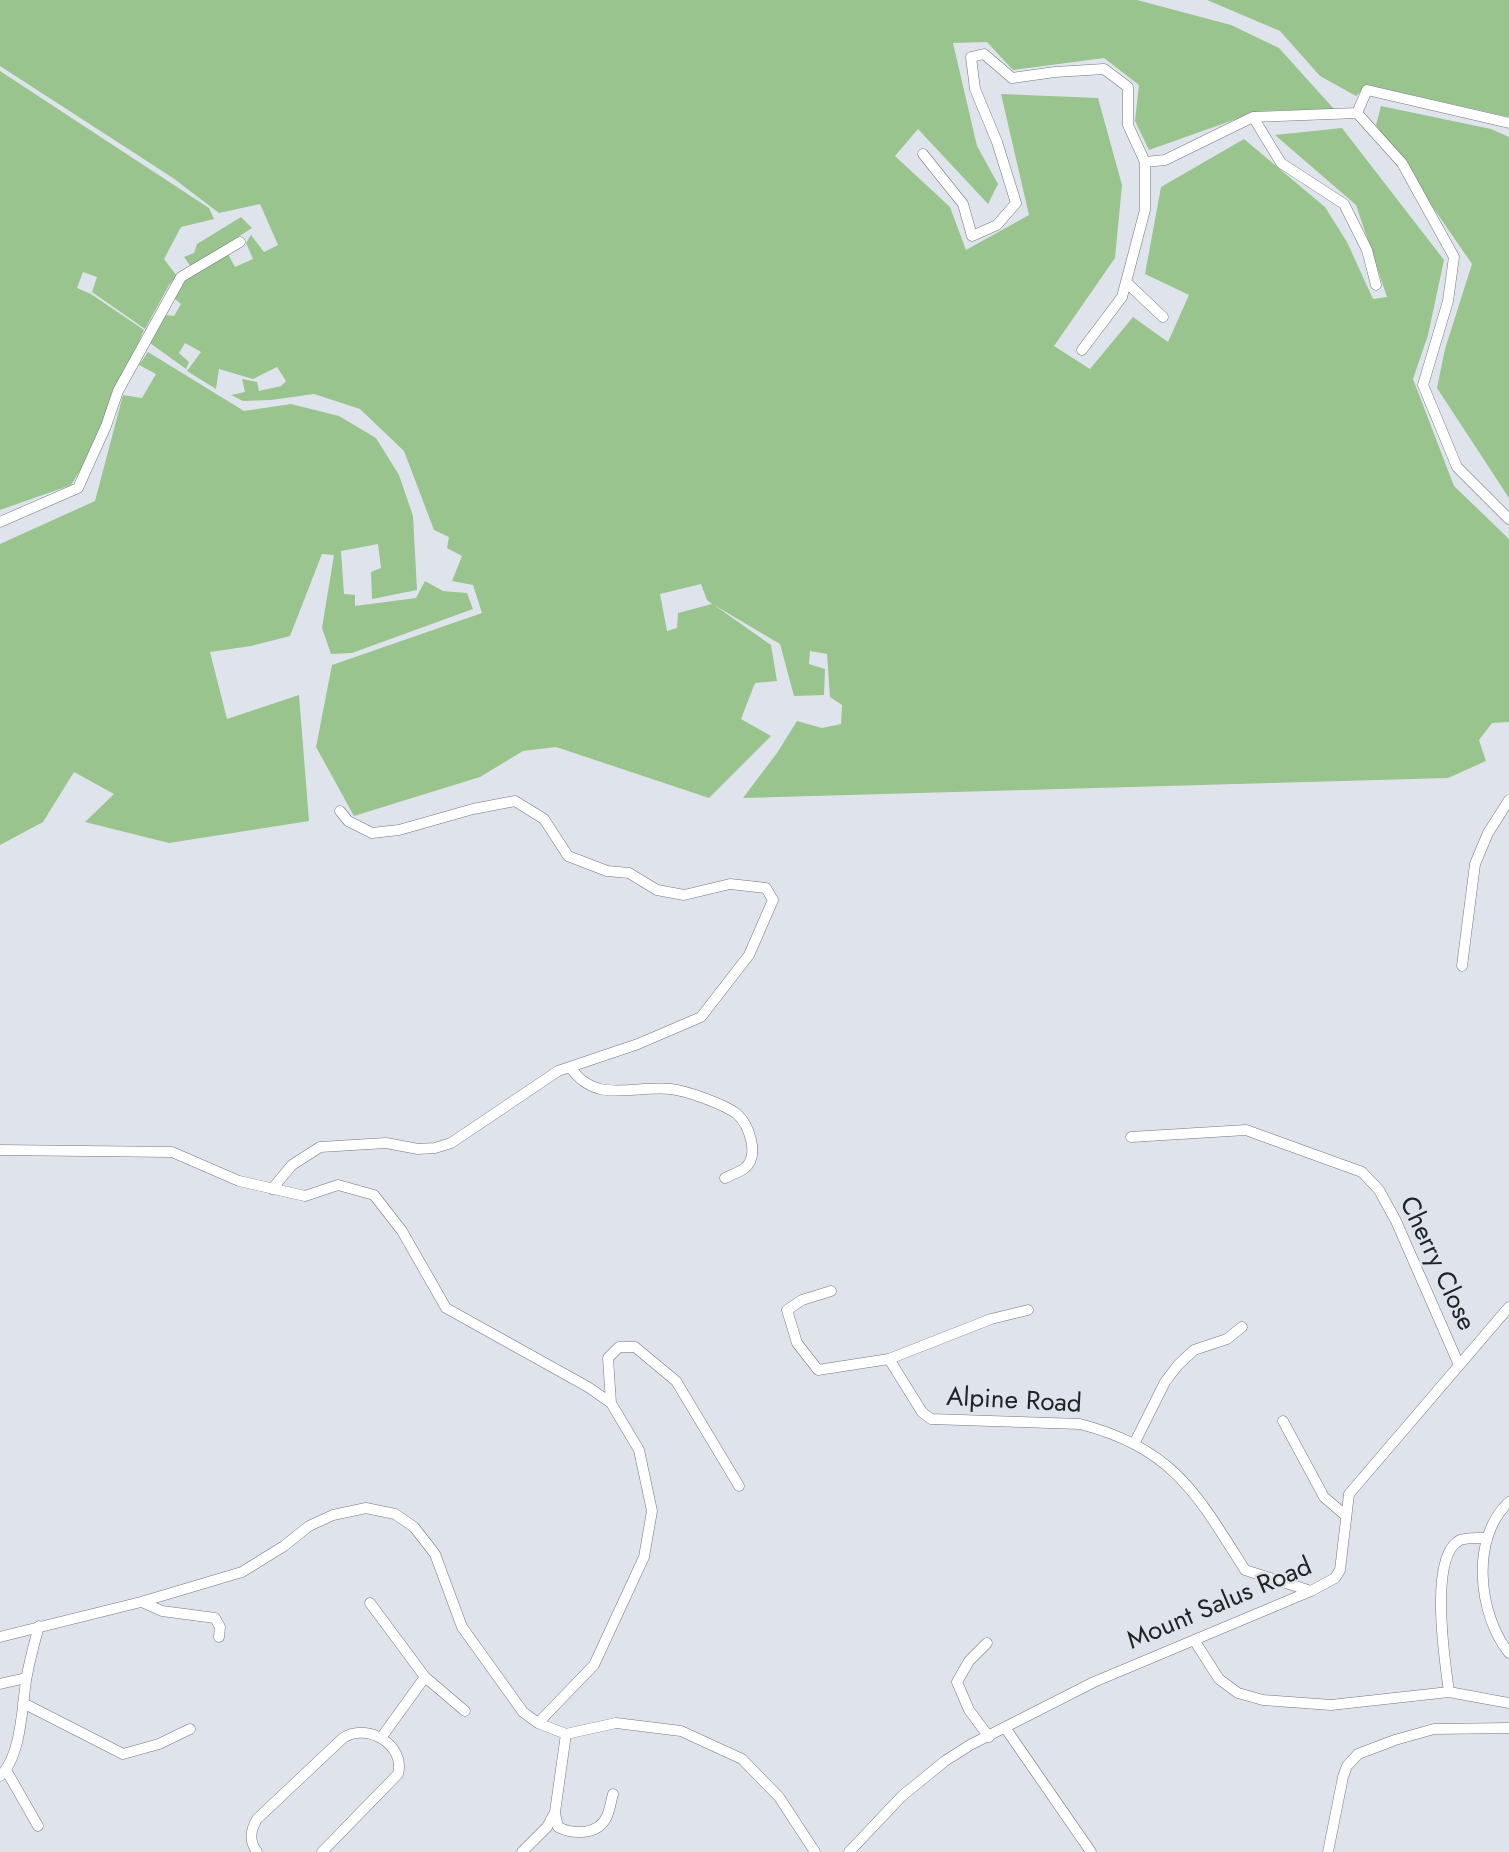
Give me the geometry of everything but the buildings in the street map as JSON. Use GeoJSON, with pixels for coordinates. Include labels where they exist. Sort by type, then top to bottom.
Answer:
{"type":"FeatureCollection","features":[{"type":"Feature","properties":{"kind":"street"},"geometry":{"type":"LineString","coordinates":[[923,154],[963,204],[972,236],[996,225],[1016,203],[975,89],[971,57],[984,54],[1012,78],[1104,69],[1128,87],[1128,125],[1145,162],[1145,210],[1122,297],[1082,350]]}},
{"type":"Feature","properties":{"kind":"street"},"geometry":{"type":"LineString","coordinates":[[1357,113],[1367,90],[1509,123]]}},
{"type":"Feature","properties":{"kind":"street"},"geometry":{"type":"LineString","coordinates":[[1145,162],[1165,160],[1254,117],[1357,113]]}},
{"type":"Feature","properties":{"kind":"street"},"geometry":{"type":"LineString","coordinates":[[1357,113],[1402,163],[1454,257],[1448,302],[1423,385],[1457,467],[1509,519]]}},
{"type":"Feature","properties":{"kind":"street"},"geometry":{"type":"LineString","coordinates":[[1254,117],[1281,163],[1344,204],[1367,250],[1376,285]]}},
{"type":"Feature","properties":{"kind":"street"},"geometry":{"type":"LineString","coordinates":[[0,522],[78,488],[106,426],[118,391],[181,276],[240,242]]}},
{"type":"Feature","properties":{"kind":"street"},"geometry":{"type":"LineString","coordinates":[[1126,282],[1163,317]]}},
{"type":"Feature","properties":{"kind":"street"},"geometry":{"type":"LineString","coordinates":[[1462,966],[1475,864],[1489,833],[1509,800]]}},
{"type":"Feature","properties":{"kind":"street"},"geometry":{"type":"LineString","coordinates":[[272,1189],[292,1165],[320,1147],[386,1143],[418,1149],[451,1143],[558,1071],[638,1044],[701,1017],[749,955],[774,900],[766,888],[730,884],[684,895],[657,890],[629,873],[607,871],[568,856],[544,819],[515,801],[473,809],[399,830],[372,833],[348,821],[340,811]]}},
{"type":"Feature","properties":{"kind":"street"},"geometry":{"type":"LineString","coordinates":[[570,1067],[580,1080],[601,1089],[672,1089],[715,1102],[738,1115],[752,1143],[752,1157],[746,1168],[725,1178]]}},
{"type":"Feature","properties":{"kind":"street","name":"Cherry Close"},"geometry":{"type":"LineString","coordinates":[[1131,1137],[1246,1130],[1362,1172],[1379,1190],[1396,1221],[1459,1365]]}},
{"type":"Feature","properties":{"kind":"street"},"geometry":{"type":"LineString","coordinates":[[0,1150],[172,1152],[239,1181],[272,1189],[305,1196],[338,1185],[374,1195],[402,1231],[446,1308],[611,1402]]}},
{"type":"Feature","properties":{"kind":"street"},"geometry":{"type":"LineString","coordinates":[[831,1291],[802,1300],[787,1310],[797,1343],[818,1370],[889,1359],[991,1319],[1028,1310]]}},
{"type":"Feature","properties":{"kind":"street","name":"Mount Salus Road"},"geometry":{"type":"LineString","coordinates":[[849,1852],[902,1796],[945,1761],[1094,1682],[1311,1591],[1335,1578],[1340,1570],[1349,1494],[1509,1307]]}},
{"type":"Feature","properties":{"kind":"street"},"geometry":{"type":"LineString","coordinates":[[1134,1444],[1165,1382],[1178,1365],[1194,1350],[1227,1339],[1242,1327]]}},
{"type":"Feature","properties":{"kind":"street"},"geometry":{"type":"LineString","coordinates":[[538,1723],[593,1665],[644,1557],[652,1511],[639,1450],[611,1402],[608,1358],[619,1347],[635,1347],[676,1381],[739,1486]]}},
{"type":"Feature","properties":{"kind":"street","name":"Alpine Road"},"geometry":{"type":"LineString","coordinates":[[889,1359],[922,1412],[930,1419],[1080,1424],[1104,1430],[1146,1450],[1175,1472],[1200,1499],[1245,1570],[1311,1591]]}},
{"type":"Feature","properties":{"kind":"street"},"geometry":{"type":"LineString","coordinates":[[1283,1420],[1324,1497],[1346,1516]]}},
{"type":"Feature","properties":{"kind":"street"},"geometry":{"type":"LineString","coordinates":[[1509,1502],[1500,1510],[1487,1538],[1482,1566],[1487,1610],[1509,1653]]}},
{"type":"Feature","properties":{"kind":"street"},"geometry":{"type":"LineString","coordinates":[[0,1637],[141,1602],[242,1572],[284,1546],[309,1526],[333,1515],[366,1508],[395,1514],[414,1527],[435,1554],[461,1627],[523,1712],[538,1723],[566,1734],[616,1723],[681,1731],[742,1759],[779,1797],[815,1852]]}},
{"type":"Feature","properties":{"kind":"street"},"geometry":{"type":"LineString","coordinates":[[1449,1692],[1441,1621],[1441,1582],[1447,1557],[1453,1546],[1462,1539],[1487,1538]]}},
{"type":"Feature","properties":{"kind":"street"},"geometry":{"type":"LineString","coordinates":[[141,1602],[162,1611],[215,1618],[220,1627],[219,1637]]}},
{"type":"Feature","properties":{"kind":"street"},"geometry":{"type":"LineString","coordinates":[[370,1603],[425,1677],[465,1711]]}},
{"type":"Feature","properties":{"kind":"street"},"geometry":{"type":"LineString","coordinates":[[38,1826],[3,1773],[18,1738],[26,1678],[39,1626]]}},
{"type":"Feature","properties":{"kind":"street"},"geometry":{"type":"LineString","coordinates":[[1194,1640],[1219,1679],[1237,1693],[1263,1700],[1331,1704],[1449,1692],[1509,1703]]}},
{"type":"Feature","properties":{"kind":"street"},"geometry":{"type":"LineString","coordinates":[[987,1643],[969,1661],[957,1682],[969,1710],[989,1737]]}},
{"type":"Feature","properties":{"kind":"street"},"geometry":{"type":"LineString","coordinates":[[381,1738],[425,1677]]}},
{"type":"Feature","properties":{"kind":"street"},"geometry":{"type":"LineString","coordinates":[[0,1684],[26,1678]]}},
{"type":"Feature","properties":{"kind":"street"},"geometry":{"type":"LineString","coordinates":[[23,1703],[123,1754],[159,1744],[190,1729]]}},
{"type":"Feature","properties":{"kind":"street"},"geometry":{"type":"LineString","coordinates":[[1006,1728],[1091,1852]]}},
{"type":"Feature","properties":{"kind":"street"},"geometry":{"type":"LineString","coordinates":[[1328,1852],[1343,1777],[1347,1766],[1358,1754],[1434,1729],[1509,1728]]}},
{"type":"Feature","properties":{"kind":"street"},"geometry":{"type":"LineString","coordinates":[[257,1852],[251,1836],[257,1819],[343,1738],[356,1731],[381,1738],[398,1756],[398,1774],[322,1852]]}},
{"type":"Feature","properties":{"kind":"street"},"geometry":{"type":"LineString","coordinates":[[522,1852],[547,1827],[555,1812],[566,1734]]}},
{"type":"Feature","properties":{"kind":"street"},"geometry":{"type":"LineString","coordinates":[[555,1812],[558,1826],[564,1830],[589,1831],[602,1824],[607,1817],[613,1794]]}},
{"type":"Feature","properties":{"kind":"green space"},"geometry":{"type":"Polygon","coordinates":[[[0,0],[1137,0],[1231,25],[1279,48],[1334,109],[1259,111],[1149,150],[1135,121],[1139,85],[1104,58],[1013,70],[987,42],[953,43],[977,146],[998,184],[988,204],[918,129],[895,156],[950,207],[966,250],[1029,215],[1001,94],[1098,98],[1122,185],[1115,258],[1054,346],[1090,369],[1133,317],[1168,342],[1189,295],[1145,274],[1161,187],[1244,139],[1325,207],[1347,242],[1373,299],[1387,297],[1356,205],[1275,135],[1342,128],[1444,260],[1428,335],[1413,379],[1454,486],[1509,539],[1509,722],[1492,723],[1479,740],[1486,761],[1448,778],[743,798],[797,721],[822,728],[841,724],[842,705],[830,697],[827,654],[810,651],[809,664],[825,669],[824,695],[794,696],[780,644],[714,605],[771,645],[777,681],[755,683],[741,719],[771,736],[709,798],[556,747],[523,751],[480,777],[354,816],[316,747],[332,665],[482,613],[473,585],[452,581],[462,556],[447,548],[449,537],[434,530],[404,451],[360,409],[314,394],[243,401],[231,395],[245,392],[242,379],[257,382],[259,391],[281,386],[286,381],[277,367],[253,379],[219,369],[216,389],[187,371],[201,352],[185,343],[179,353],[189,362],[186,369],[150,343],[164,315],[174,316],[181,304],[174,298],[185,281],[227,252],[235,267],[253,259],[246,243],[251,235],[264,252],[278,245],[260,204],[219,213],[173,178],[0,66],[0,0]],[[701,584],[660,594],[667,631],[677,628],[678,613],[712,604],[707,600],[701,584]]]}},
{"type":"Feature","properties":{"kind":"green space"},"geometry":{"type":"Polygon","coordinates":[[[1207,0],[1509,0],[1509,117],[1368,85],[1356,96],[1320,76],[1280,31],[1207,0]]]}},
{"type":"Feature","properties":{"kind":"green space"},"geometry":{"type":"Polygon","coordinates":[[[0,71],[209,208],[214,219],[181,227],[164,259],[177,276],[169,285],[145,329],[92,292],[97,277],[83,272],[77,288],[91,294],[144,330],[90,454],[71,485],[0,510],[0,71]]]}},
{"type":"Feature","properties":{"kind":"green space"},"geometry":{"type":"Polygon","coordinates":[[[1381,106],[1491,129],[1509,137],[1509,498],[1437,388],[1445,349],[1472,264],[1376,125],[1381,106]]]}},
{"type":"Feature","properties":{"kind":"green space"},"geometry":{"type":"Polygon","coordinates":[[[241,217],[252,228],[191,267],[184,257],[194,253],[197,244],[241,217]]]}},
{"type":"Feature","properties":{"kind":"green space"},"geometry":{"type":"Polygon","coordinates":[[[148,352],[244,411],[291,404],[339,416],[376,438],[399,475],[413,516],[417,590],[372,599],[371,572],[381,568],[378,544],[341,551],[344,594],[355,595],[355,606],[416,598],[425,581],[443,591],[467,593],[473,609],[352,653],[331,654],[322,628],[334,555],[322,554],[290,636],[251,646],[210,652],[227,719],[299,695],[309,821],[169,843],[85,822],[114,794],[74,772],[43,822],[0,845],[0,544],[95,501],[123,395],[142,398],[156,374],[139,365],[148,352]]]}}]}
